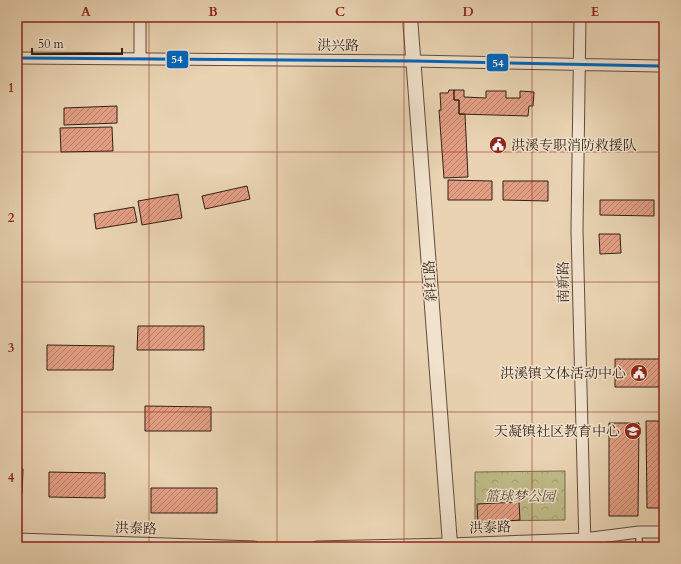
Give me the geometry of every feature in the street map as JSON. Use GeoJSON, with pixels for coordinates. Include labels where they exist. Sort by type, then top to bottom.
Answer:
{"type":"FeatureCollection","features":[{"type":"Feature","properties":{"kind":"street"},"geometry":{"type":"LineString","coordinates":[[140,17],[140,58]]}},
{"type":"Feature","properties":{"kind":"street","name":"斜红路"},"geometry":{"type":"LineString","coordinates":[[410,17],[450,546]]}},
{"type":"Feature","properties":{"kind":"street","name":"南新路"},"geometry":{"type":"LineString","coordinates":[[580,17],[577,230],[585,543]]}},
{"type":"Feature","properties":{"kind":"street","name":"洪兴路"},"geometry":{"type":"LineString","coordinates":[[17,58],[414,61],[658,66]]}},
{"type":"Feature","properties":{"kind":"street","name":"洪泰路"},"geometry":{"type":"LineString","coordinates":[[317,547],[585,543],[639,532],[664,532]]}},
{"type":"Feature","properties":{"kind":"street","name":"洪泰路"},"geometry":{"type":"LineString","coordinates":[[17,539],[254,547]]}},
{"type":"Feature","properties":{"kind":"lane"},"geometry":{"type":"LineString","coordinates":[[639,532],[639,547]]}},
{"type":"Feature","properties":{"kind":"green space","name":"篮球梦公园"},"geometry":{"type":"Polygon","coordinates":[[[565,471],[565,520],[475,521],[475,472],[565,471]]]}},
{"type":"Feature","properties":{"kind":"building"},"geometry":{"type":"Polygon","coordinates":[[[449,90],[454,90],[454,100],[459,100],[459,114],[465,114],[468,177],[444,178],[439,110],[441,110],[440,93],[448,93],[449,90]]]}},
{"type":"Feature","properties":{"kind":"building"},"geometry":{"type":"Polygon","coordinates":[[[454,90],[464,90],[464,97],[486,98],[486,91],[506,91],[506,98],[520,98],[520,91],[534,92],[533,106],[529,106],[528,116],[459,114],[459,100],[454,100],[454,90]]]}},
{"type":"Feature","properties":{"kind":"building"},"geometry":{"type":"Polygon","coordinates":[[[117,106],[117,123],[64,125],[64,108],[117,106]]]}},
{"type":"Feature","properties":{"kind":"building"},"geometry":{"type":"Polygon","coordinates":[[[112,127],[113,151],[61,152],[60,128],[112,127]]]}},
{"type":"Feature","properties":{"kind":"building"},"geometry":{"type":"Polygon","coordinates":[[[448,180],[492,181],[492,200],[448,200],[448,180]]]}},
{"type":"Feature","properties":{"kind":"building"},"geometry":{"type":"Polygon","coordinates":[[[503,181],[548,181],[548,201],[503,200],[503,181]]]}},
{"type":"Feature","properties":{"kind":"building"},"geometry":{"type":"Polygon","coordinates":[[[247,186],[250,199],[205,209],[202,196],[247,186]]]}},
{"type":"Feature","properties":{"kind":"building"},"geometry":{"type":"Polygon","coordinates":[[[178,194],[182,218],[142,225],[138,201],[178,194]]]}},
{"type":"Feature","properties":{"kind":"building"},"geometry":{"type":"Polygon","coordinates":[[[600,200],[654,200],[654,216],[600,215],[600,200]]]}},
{"type":"Feature","properties":{"kind":"building"},"geometry":{"type":"Polygon","coordinates":[[[134,207],[137,222],[96,229],[94,214],[134,207]]]}},
{"type":"Feature","properties":{"kind":"building"},"geometry":{"type":"Polygon","coordinates":[[[599,234],[620,234],[621,253],[600,254],[599,234]]]}},
{"type":"Feature","properties":{"kind":"building"},"geometry":{"type":"Polygon","coordinates":[[[138,326],[204,326],[204,350],[137,350],[138,326]]]}},
{"type":"Feature","properties":{"kind":"building"},"geometry":{"type":"Polygon","coordinates":[[[47,345],[114,346],[113,370],[47,370],[47,345]]]}},
{"type":"Feature","properties":{"kind":"building","name":"洪溪镇文体活动中心"},"geometry":{"type":"Polygon","coordinates":[[[615,359],[664,359],[664,387],[615,387],[615,359]]]}},
{"type":"Feature","properties":{"kind":"building"},"geometry":{"type":"Polygon","coordinates":[[[17,372],[21,372],[21,395],[17,395],[17,372]]]}},
{"type":"Feature","properties":{"kind":"building"},"geometry":{"type":"Polygon","coordinates":[[[145,406],[211,407],[211,431],[145,431],[145,406]]]}},
{"type":"Feature","properties":{"kind":"building"},"geometry":{"type":"Polygon","coordinates":[[[646,421],[664,421],[664,508],[647,508],[646,421]]]}},
{"type":"Feature","properties":{"kind":"building"},"geometry":{"type":"Polygon","coordinates":[[[609,423],[639,423],[638,516],[609,516],[609,423]]]}},
{"type":"Feature","properties":{"kind":"building"},"geometry":{"type":"Polygon","coordinates":[[[17,469],[23,469],[22,494],[17,494],[17,469]]]}},
{"type":"Feature","properties":{"kind":"building"},"geometry":{"type":"Polygon","coordinates":[[[49,472],[105,473],[105,498],[49,497],[49,472]]]}},
{"type":"Feature","properties":{"kind":"building"},"geometry":{"type":"Polygon","coordinates":[[[151,488],[217,488],[217,513],[151,513],[151,488]]]}},
{"type":"Feature","properties":{"kind":"building"},"geometry":{"type":"Polygon","coordinates":[[[519,502],[520,520],[478,523],[477,504],[519,502]]]}},
{"type":"Feature","properties":{"kind":"transit line","name":"54"},"geometry":{"type":"LineString","coordinates":[[17,58],[414,61],[658,66]]}},
{"type":"Feature","properties":{"kind":"place","name":"洪溪专职消防救援队"},"geometry":{"type":"Point","coordinates":[498,145]}},
{"type":"Feature","properties":{"kind":"place","name":"洪溪镇文体活动中心"},"geometry":{"type":"Point","coordinates":[639,373]}},
{"type":"Feature","properties":{"kind":"place","name":"天凝镇社区教育中心"},"geometry":{"type":"Point","coordinates":[633,431]}}]}
